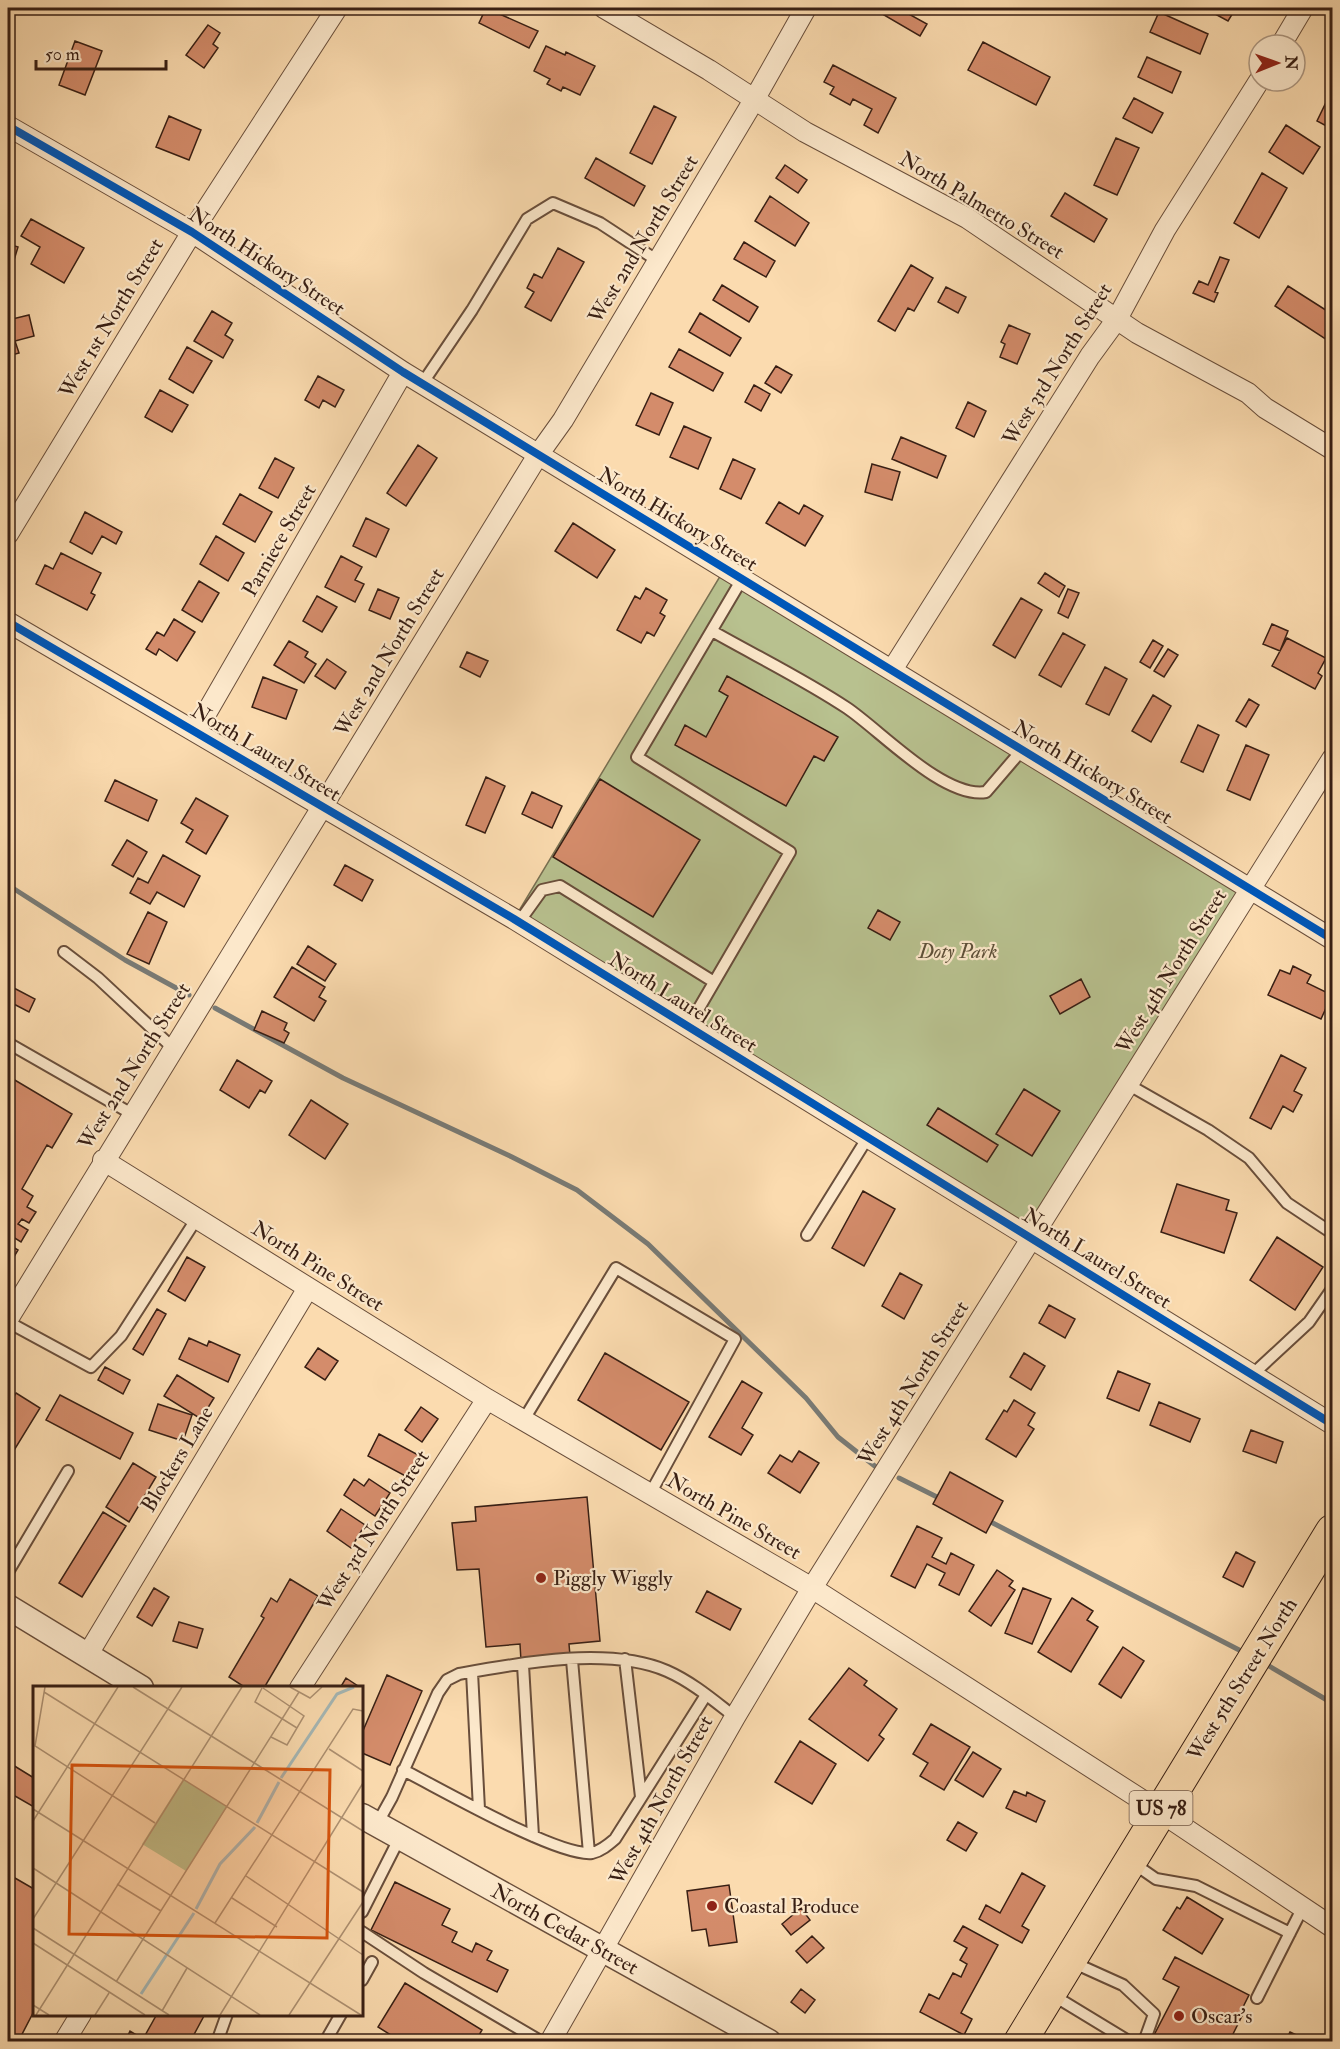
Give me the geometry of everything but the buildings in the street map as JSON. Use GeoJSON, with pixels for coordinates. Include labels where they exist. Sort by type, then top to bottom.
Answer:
{"type":"FeatureCollection","features":[{"type":"Feature","properties":{"kind":"main road","name":"West 5th Street North"},"geometry":{"type":"LineString","coordinates":[[1020,2042],[1332,1531]]}},
{"type":"Feature","properties":{"kind":"street","name":"West 1st North Street"},"geometry":{"type":"LineString","coordinates":[[8,534],[192,232],[337,8]]}},
{"type":"Feature","properties":{"kind":"street","name":"North Palmetto Street"},"geometry":{"type":"LineString","coordinates":[[604,8],[710,70],[754,100],[834,148],[967,218],[1137,333],[1248,393],[1265,408],[1332,449]]}},
{"type":"Feature","properties":{"kind":"street","name":"West 2nd North Street"},"geometry":{"type":"LineString","coordinates":[[8,1321],[103,1160],[538,455],[563,420],[754,100],[806,8]]}},
{"type":"Feature","properties":{"kind":"street"},"geometry":{"type":"LineString","coordinates":[[1288,33],[1303,8]]}},
{"type":"Feature","properties":{"kind":"street","name":"West 3rd North Street"},"geometry":{"type":"LineString","coordinates":[[892,670],[1090,356],[1117,319],[1166,230],[1252,93]]}},
{"type":"Feature","properties":{"kind":"street","name":"North Hickory Street"},"geometry":{"type":"LineString","coordinates":[[8,126],[192,232],[422,384],[1332,939]]}},
{"type":"Feature","properties":{"kind":"street","name":"Parniece Street"},"geometry":{"type":"LineString","coordinates":[[196,731],[403,372]]}},
{"type":"Feature","properties":{"kind":"street","name":"North Laurel Street"},"geometry":{"type":"LineString","coordinates":[[8,622],[519,922],[1332,1425]]}},
{"type":"Feature","properties":{"kind":"street","name":"West 4th North Street"},"geometry":{"type":"LineString","coordinates":[[550,2042],[735,1717],[812,1588],[1033,1239],[1250,888],[1301,813],[1332,759]]}},
{"type":"Feature","properties":{"kind":"street","name":"North Pine Street"},"geometry":{"type":"LineString","coordinates":[[103,1160],[487,1399],[812,1588],[1159,1811],[1332,1927]]}},
{"type":"Feature","properties":{"kind":"street","name":"Blockers Lane"},"geometry":{"type":"LineString","coordinates":[[87,1654],[308,1288]]}},
{"type":"Feature","properties":{"kind":"street","name":"West 3rd North Street"},"geometry":{"type":"LineString","coordinates":[[301,1686],[487,1399]]}},
{"type":"Feature","properties":{"kind":"street"},"geometry":{"type":"LineString","coordinates":[[8,1607],[138,1686]]}},
{"type":"Feature","properties":{"kind":"street","name":"North Cedar Street"},"geometry":{"type":"LineString","coordinates":[[369,1821],[759,2039]]}},
{"type":"Feature","properties":{"kind":"street"},"geometry":{"type":"LineString","coordinates":[[64,2042],[80,2016]]}},
{"type":"Feature","properties":{"kind":"lane"},"geometry":{"type":"LineString","coordinates":[[422,384],[472,310],[527,219],[553,203],[600,223],[658,261]]}},
{"type":"Feature","properties":{"kind":"lane"},"geometry":{"type":"LineString","coordinates":[[688,1027],[790,852],[637,757],[742,579]]}},
{"type":"Feature","properties":{"kind":"lane"},"geometry":{"type":"LineString","coordinates":[[712,631],[848,709],[882,737],[961,790],[986,792],[1022,750]]}},
{"type":"Feature","properties":{"kind":"lane"},"geometry":{"type":"LineString","coordinates":[[519,922],[542,890],[560,886],[714,982]]}},
{"type":"Feature","properties":{"kind":"lane"},"geometry":{"type":"LineString","coordinates":[[64,952],[98,978],[173,1048]]}},
{"type":"Feature","properties":{"kind":"lane"},"geometry":{"type":"LineString","coordinates":[[8,1042],[132,1114]]}},
{"type":"Feature","properties":{"kind":"lane"},"geometry":{"type":"LineString","coordinates":[[1129,1085],[1208,1130],[1249,1158],[1287,1203],[1332,1233]]}},
{"type":"Feature","properties":{"kind":"lane"},"geometry":{"type":"LineString","coordinates":[[807,1235],[868,1137]]}},
{"type":"Feature","properties":{"kind":"lane"},"geometry":{"type":"LineString","coordinates":[[8,1321],[91,1367],[121,1336],[196,1218]]}},
{"type":"Feature","properties":{"kind":"lane"},"geometry":{"type":"LineString","coordinates":[[523,1420],[616,1268],[735,1339],[650,1494]]}},
{"type":"Feature","properties":{"kind":"lane"},"geometry":{"type":"LineString","coordinates":[[1252,1375],[1309,1322],[1332,1289]]}},
{"type":"Feature","properties":{"kind":"lane"},"geometry":{"type":"LineString","coordinates":[[8,1572],[68,1471]]}},
{"type":"Feature","properties":{"kind":"lane"},"geometry":{"type":"LineString","coordinates":[[369,1821],[392,1797],[438,1693],[447,1680],[459,1674],[604,1657],[625,1659],[667,1671],[706,1695],[735,1717]]}},
{"type":"Feature","properties":{"kind":"lane"},"geometry":{"type":"LineString","coordinates":[[625,1659],[641,1797]]}},
{"type":"Feature","properties":{"kind":"lane"},"geometry":{"type":"LineString","coordinates":[[572,1660],[589,1853]]}},
{"type":"Feature","properties":{"kind":"lane"},"geometry":{"type":"LineString","coordinates":[[523,1665],[533,1836]]}},
{"type":"Feature","properties":{"kind":"lane"},"geometry":{"type":"LineString","coordinates":[[471,1672],[479,1809]]}},
{"type":"Feature","properties":{"kind":"lane"},"geometry":{"type":"LineString","coordinates":[[403,1770],[554,1846],[589,1853],[604,1848],[615,1839],[706,1695]]}},
{"type":"Feature","properties":{"kind":"lane"},"geometry":{"type":"LineString","coordinates":[[363,1909],[400,1837]]}},
{"type":"Feature","properties":{"kind":"lane"},"geometry":{"type":"LineString","coordinates":[[1129,1861],[1156,1879],[1196,1886],[1290,1933]]}},
{"type":"Feature","properties":{"kind":"lane"},"geometry":{"type":"LineString","coordinates":[[1257,1998],[1303,1907]]}},
{"type":"Feature","properties":{"kind":"lane"},"geometry":{"type":"LineString","coordinates":[[363,1933],[424,1973],[542,2042]]}},
{"type":"Feature","properties":{"kind":"lane"},"geometry":{"type":"LineString","coordinates":[[1069,1961],[1123,1985],[1154,2014],[1144,2042]]}},
{"type":"Feature","properties":{"kind":"lane"},"geometry":{"type":"LineString","coordinates":[[363,1978],[372,1962]]}},
{"type":"Feature","properties":{"kind":"lane"},"geometry":{"type":"LineString","coordinates":[[1049,1993],[1130,2042]]}},
{"type":"Feature","properties":{"kind":"lane"},"geometry":{"type":"LineString","coordinates":[[217,2042],[226,2016]]}},
{"type":"Feature","properties":{"kind":"lane"},"geometry":{"type":"LineString","coordinates":[[325,2042],[340,2016]]}},
{"type":"Feature","properties":{"kind":"green space","name":"Doty Park"},"geometry":{"type":"Polygon","coordinates":[[[725,568],[1250,888],[1033,1239],[514,919],[725,568]]]}},
{"type":"Feature","properties":{"kind":"waterway"},"geometry":{"type":"LineString","coordinates":[[8,885],[125,960],[189,995]]}},
{"type":"Feature","properties":{"kind":"waterway"},"geometry":{"type":"LineString","coordinates":[[215,1008],[343,1078],[577,1190],[648,1244],[806,1398],[838,1437],[876,1467]]}},
{"type":"Feature","properties":{"kind":"waterway"},"geometry":{"type":"LineString","coordinates":[[899,1478],[943,1500]]}},
{"type":"Feature","properties":{"kind":"waterway"},"geometry":{"type":"LineString","coordinates":[[987,1520],[1245,1653]]}},
{"type":"Feature","properties":{"kind":"waterway"},"geometry":{"type":"LineString","coordinates":[[1264,1663],[1332,1703]]}},
{"type":"Feature","properties":{"kind":"cycle path"},"geometry":{"type":"LineString","coordinates":[[8,126],[192,232],[403,372],[1332,939]]}},
{"type":"Feature","properties":{"kind":"cycle path"},"geometry":{"type":"LineString","coordinates":[[8,622],[514,919],[1332,1424]]}},
{"type":"Feature","properties":{"kind":"place","name":"Piggly Wiggly"},"geometry":{"type":"Point","coordinates":[541,1578]}},
{"type":"Feature","properties":{"kind":"place","name":"Coastal Produce"},"geometry":{"type":"Point","coordinates":[712,1906]}},
{"type":"Feature","properties":{"kind":"place","name":"Oscar’s"},"geometry":{"type":"Point","coordinates":[1179,2016]}}]}
